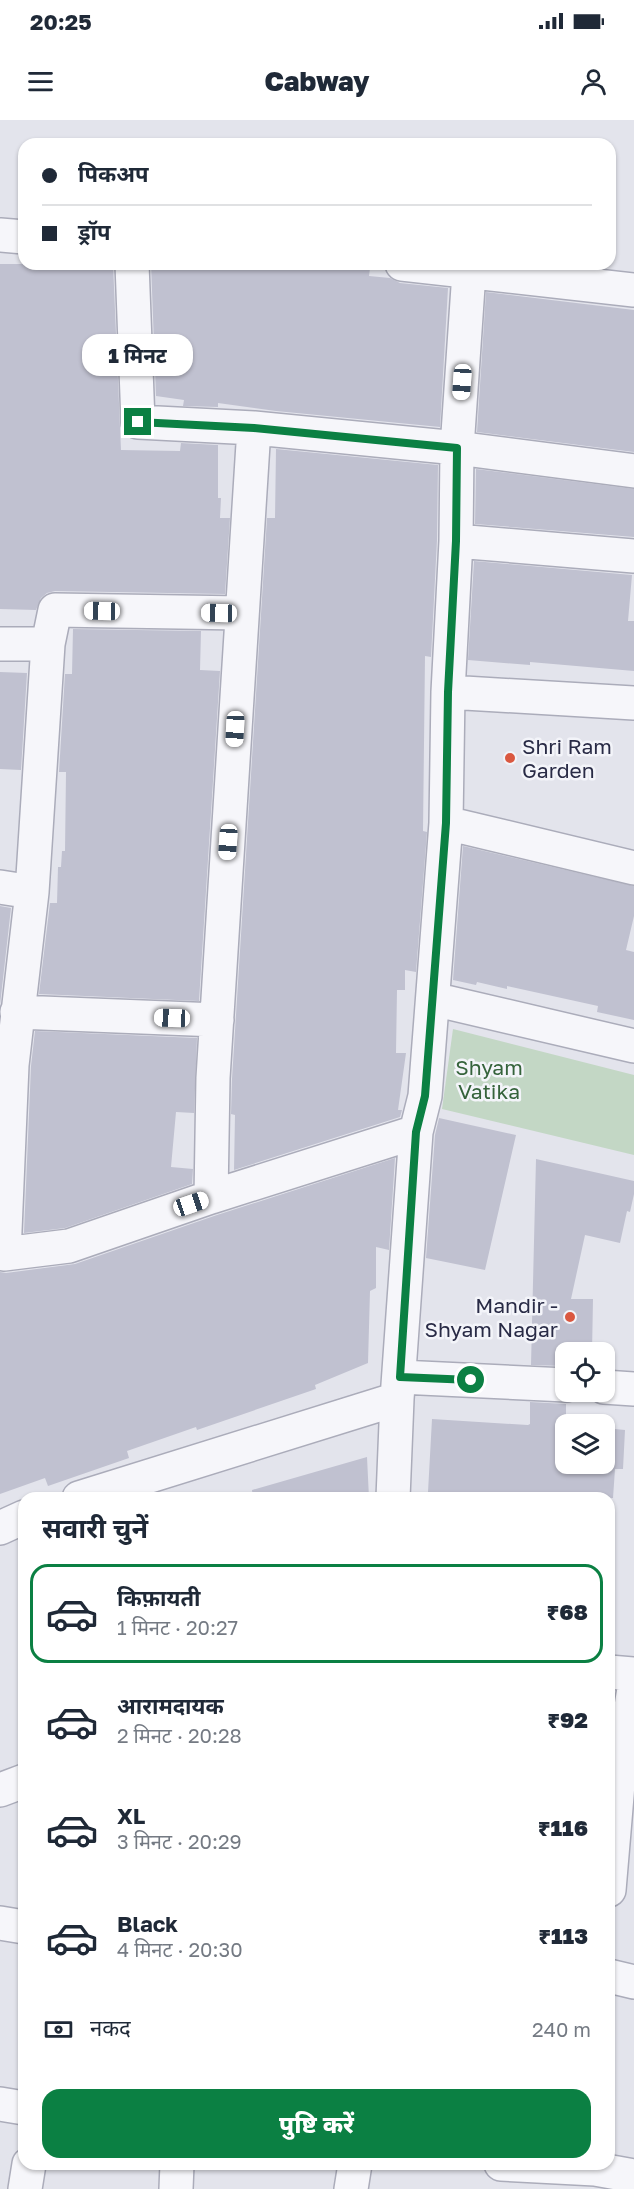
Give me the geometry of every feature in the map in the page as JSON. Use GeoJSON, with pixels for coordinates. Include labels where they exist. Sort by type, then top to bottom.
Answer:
{"type":"FeatureCollection","features":[{"type":"Feature","properties":{"kind":"street"},"geometry":{"type":"LineString","coordinates":[[0,236],[18,237]]}},
{"type":"Feature","properties":{"kind":"street"},"geometry":{"type":"LineString","coordinates":[[132,270],[138,422],[254,428],[457,448],[634,471]]}},
{"type":"Feature","properties":{"kind":"street"},"geometry":{"type":"LineString","coordinates":[[452,270],[634,290]]}},
{"type":"Feature","properties":{"kind":"street"},"geometry":{"type":"LineString","coordinates":[[393,1492],[398,1388],[416,1132],[425,1096],[446,823],[448,692],[456,541],[457,448],[469,272]]}},
{"type":"Feature","properties":{"kind":"street"},"geometry":{"type":"LineString","coordinates":[[211,1197],[213,1078],[254,428]]}},
{"type":"Feature","properties":{"kind":"street"},"geometry":{"type":"LineString","coordinates":[[456,541],[634,556]]}},
{"type":"Feature","properties":{"kind":"street"},"geometry":{"type":"LineString","coordinates":[[242,613],[55,610],[48,644],[16,889],[17,1012],[6,1064],[2,1254],[69,1246],[211,1197],[416,1132]]}},
{"type":"Feature","properties":{"kind":"street"},"geometry":{"type":"LineString","coordinates":[[0,644],[48,644]]}},
{"type":"Feature","properties":{"kind":"street"},"geometry":{"type":"LineString","coordinates":[[448,692],[634,703]]}},
{"type":"Feature","properties":{"kind":"street"},"geometry":{"type":"LineString","coordinates":[[446,823],[634,868]]}},
{"type":"Feature","properties":{"kind":"street"},"geometry":{"type":"LineString","coordinates":[[433,999],[634,1046]]}},
{"type":"Feature","properties":{"kind":"street"},"geometry":{"type":"LineString","coordinates":[[17,1012],[217,1020]]}},
{"type":"Feature","properties":{"kind":"street"},"geometry":{"type":"LineString","coordinates":[[96,1492],[398,1388],[555,1385]]}},
{"type":"Feature","properties":{"kind":"street"},"geometry":{"type":"LineString","coordinates":[[615,1388],[634,1389]]}},
{"type":"Feature","properties":{"kind":"street"},"geometry":{"type":"LineString","coordinates":[[0,1528],[18,1520]]}},
{"type":"Feature","properties":{"kind":"street"},"geometry":{"type":"LineString","coordinates":[[615,1672],[634,1674]]}},
{"type":"Feature","properties":{"kind":"street"},"geometry":{"type":"LineString","coordinates":[[615,1853],[626,1785],[634,1689]]}},
{"type":"Feature","properties":{"kind":"street"},"geometry":{"type":"LineString","coordinates":[[0,1790],[18,1783]]}},
{"type":"Feature","properties":{"kind":"street"},"geometry":{"type":"LineString","coordinates":[[0,1923],[18,1926]]}},
{"type":"Feature","properties":{"kind":"street"},"geometry":{"type":"LineString","coordinates":[[615,1977],[634,1982]]}},
{"type":"Feature","properties":{"kind":"street"},"geometry":{"type":"LineString","coordinates":[[0,2104],[18,2107]]}},
{"type":"Feature","properties":{"kind":"street"},"geometry":{"type":"LineString","coordinates":[[25,2189],[28,2170]]}},
{"type":"Feature","properties":{"kind":"street"},"geometry":{"type":"LineString","coordinates":[[176,2189],[177,2170]]}},
{"type":"Feature","properties":{"kind":"street"},"geometry":{"type":"LineString","coordinates":[[351,2189],[354,2170]]}},
{"type":"Feature","properties":{"kind":"street"},"geometry":{"type":"LineString","coordinates":[[609,2170],[634,2176]]}},
{"type":"Feature","properties":{"kind":"green space","name":"Shyam Vatika"},"geometry":{"type":"Polygon","coordinates":[[[453,1029],[634,1075],[634,1155],[442,1109],[453,1029]]]}},
{"type":"Feature","properties":{"kind":"building"},"geometry":{"type":"Polygon","coordinates":[[[0,264],[18,264],[18,270],[113,270],[121,450],[180,451],[181,443],[218,445],[220,518],[230,518],[225,594],[55,591],[41,598],[36,610],[0,609],[0,264]]]}},
{"type":"Feature","properties":{"kind":"building"},"geometry":{"type":"Polygon","coordinates":[[[151,270],[370,270],[369,276],[390,278],[400,283],[448,288],[440,427],[218,403],[218,407],[183,406],[184,400],[156,396],[151,270]]]}},
{"type":"Feature","properties":{"kind":"building"},"geometry":{"type":"Polygon","coordinates":[[[486,292],[634,310],[634,452],[477,432],[486,292]]]}},
{"type":"Feature","properties":{"kind":"building"},"geometry":{"type":"Polygon","coordinates":[[[276,449],[438,465],[431,657],[425,656],[423,831],[427,832],[416,972],[405,970],[405,990],[397,990],[396,1053],[406,1053],[398,1110],[402,1110],[400,1117],[234,1170],[235,1115],[231,1114],[232,1079],[267,518],[275,518],[276,449]]]}},
{"type":"Feature","properties":{"kind":"building"},"geometry":{"type":"Polygon","coordinates":[[[476,469],[634,489],[634,537],[475,524],[476,469]]]}},
{"type":"Feature","properties":{"kind":"building"},"geometry":{"type":"Polygon","coordinates":[[[474,561],[632,575],[628,621],[634,621],[634,671],[530,662],[530,665],[468,660],[474,561]]]}},
{"type":"Feature","properties":{"kind":"building"},"geometry":{"type":"Polygon","coordinates":[[[73,629],[201,631],[200,670],[220,671],[199,1001],[39,994],[50,903],[57,903],[58,867],[61,867],[62,851],[65,851],[66,772],[59,772],[65,674],[72,674],[73,629]]]}},
{"type":"Feature","properties":{"kind":"building"},"geometry":{"type":"Polygon","coordinates":[[[0,672],[27,673],[21,770],[0,769],[0,672]]]}},
{"type":"Feature","properties":{"kind":"building"},"geometry":{"type":"Polygon","coordinates":[[[463,846],[634,886],[634,916],[626,950],[634,952],[634,1020],[597,1012],[598,1006],[507,986],[507,989],[477,982],[476,985],[453,980],[463,846]]]}},
{"type":"Feature","properties":{"kind":"building"},"geometry":{"type":"Polygon","coordinates":[[[0,906],[11,908],[0,1005],[0,906]]]}},
{"type":"Feature","properties":{"kind":"building"},"geometry":{"type":"Polygon","coordinates":[[[35,1031],[197,1038],[194,1113],[176,1112],[171,1167],[193,1169],[192,1184],[65,1228],[24,1233],[31,1066],[35,1031]]]}},
{"type":"Feature","properties":{"kind":"building"},"geometry":{"type":"Polygon","coordinates":[[[439,1118],[516,1135],[485,1270],[426,1258],[435,1135],[439,1118]]]}},
{"type":"Feature","properties":{"kind":"building"},"geometry":{"type":"Polygon","coordinates":[[[395,1158],[389,1250],[376,1247],[376,1288],[370,1291],[368,1363],[315,1385],[316,1389],[197,1430],[196,1427],[127,1451],[129,1458],[48,1486],[45,1478],[0,1494],[0,1272],[75,1264],[217,1215],[395,1158]]]}},
{"type":"Feature","properties":{"kind":"building"},"geometry":{"type":"Polygon","coordinates":[[[536,1159],[634,1181],[630,1212],[627,1211],[620,1243],[585,1235],[571,1299],[593,1299],[592,1342],[555,1342],[555,1366],[531,1365],[536,1159]]]}},
{"type":"Feature","properties":{"kind":"building"},"geometry":{"type":"Polygon","coordinates":[[[530,1402],[566,1404],[566,1414],[555,1414],[555,1474],[615,1474],[613,1492],[428,1492],[432,1419],[530,1424],[530,1402]]]}},
{"type":"Feature","properties":{"kind":"building"},"geometry":{"type":"Polygon","coordinates":[[[615,1429],[625,1430],[623,1469],[615,1469],[615,1429]]]}},
{"type":"Feature","properties":{"kind":"building"},"geometry":{"type":"Polygon","coordinates":[[[367,1457],[369,1492],[252,1492],[252,1490],[367,1457]]]}},
{"type":"Feature","properties":{"kind":"place","name":"Shri Ram Garden"},"geometry":{"type":"Point","coordinates":[510,758]}},
{"type":"Feature","properties":{"kind":"place","name":"Mandir - Shyam Nagar"},"geometry":{"type":"Point","coordinates":[570,1317]}},
{"type":"Feature","properties":{"kind":"route"},"geometry":{"type":"LineString","coordinates":[[138,422],[254,428],[457,448],[456,541],[448,692],[446,823],[425,1096],[416,1132],[400,1377],[471,1380]]}}]}
